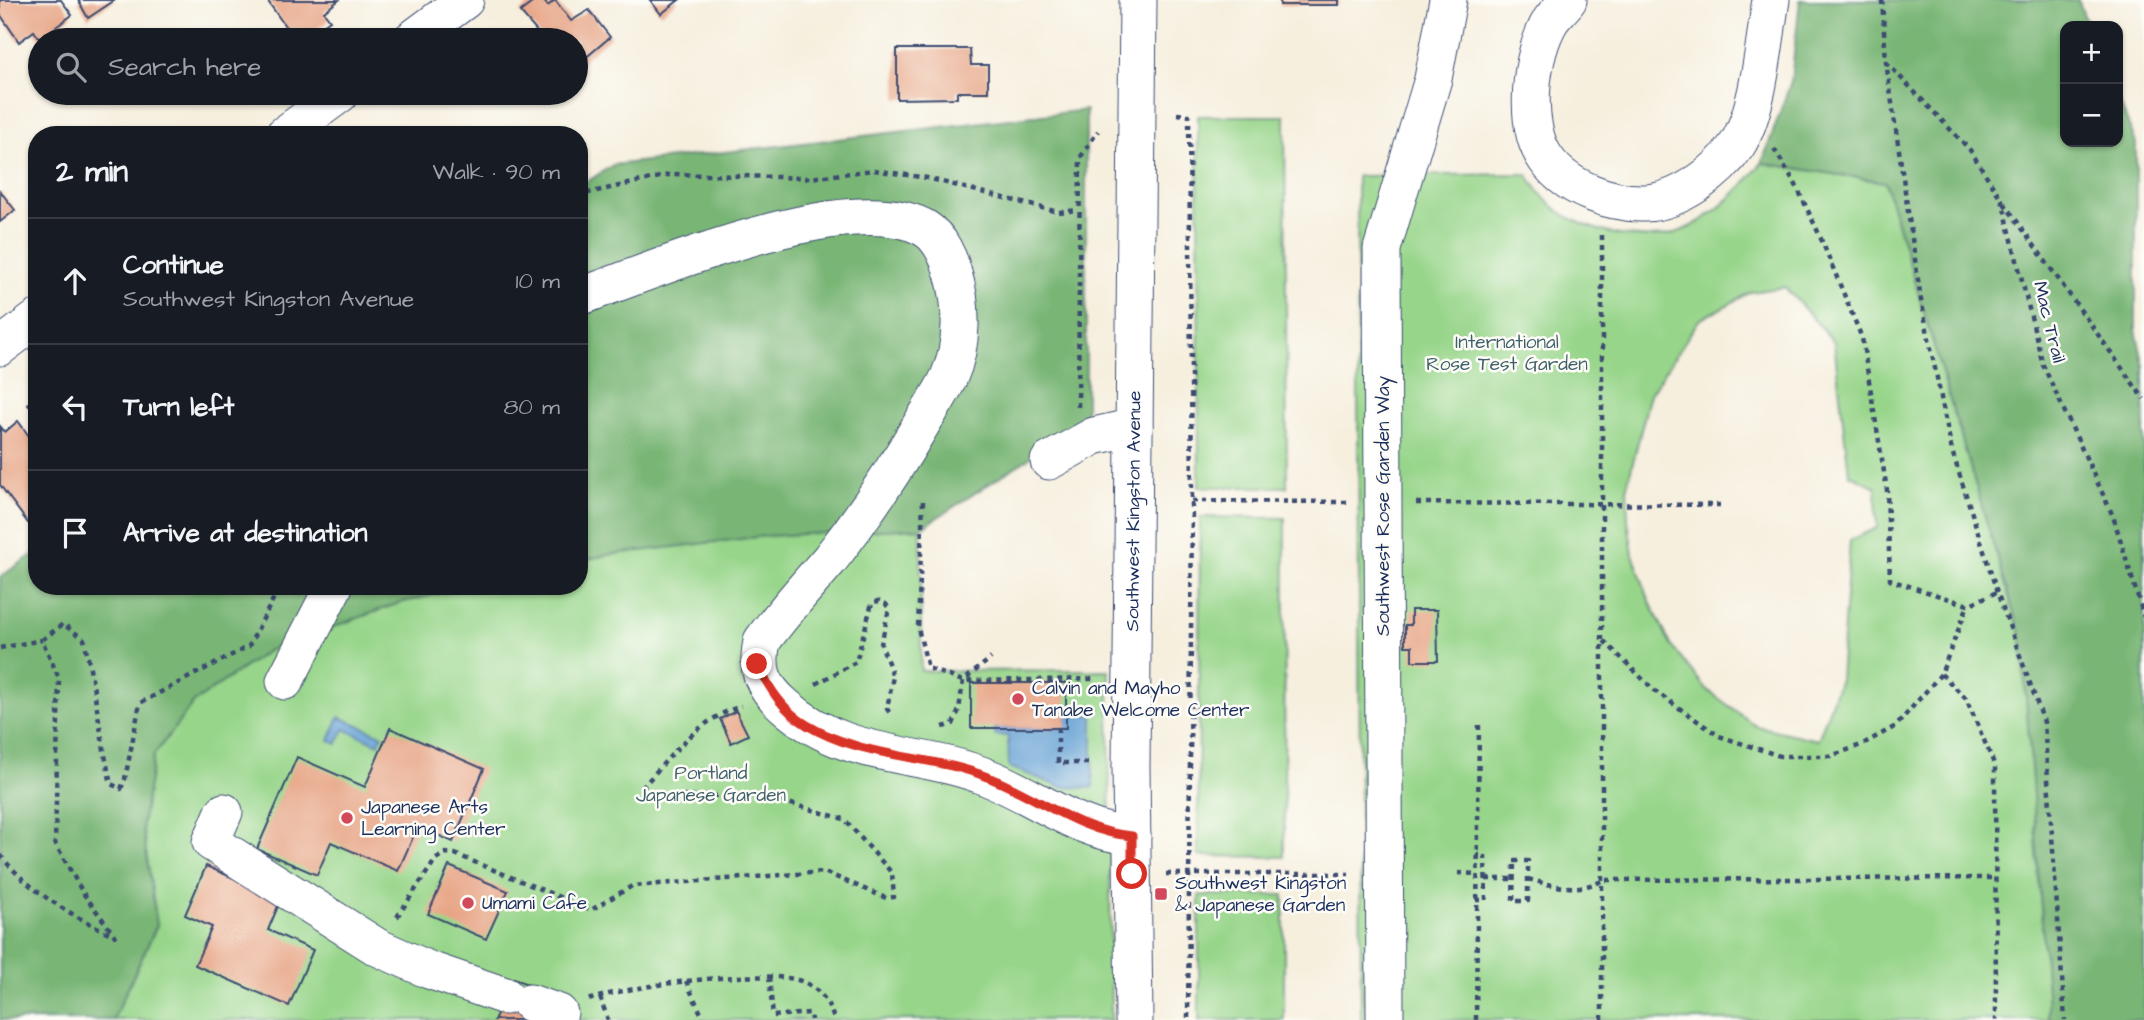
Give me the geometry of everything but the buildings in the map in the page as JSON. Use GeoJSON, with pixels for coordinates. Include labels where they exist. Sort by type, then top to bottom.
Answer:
{"type":"FeatureCollection","features":[{"type":"Feature","properties":{"kind":"street"},"geometry":{"type":"LineString","coordinates":[[427,28],[465,0]]}},
{"type":"Feature","properties":{"kind":"street","name":"Southwest Kingston Avenue"},"geometry":{"type":"LineString","coordinates":[[1134,1020],[1132,836],[1138,0]]}},
{"type":"Feature","properties":{"kind":"street","name":"Southwest Rose Garden Way"},"geometry":{"type":"LineString","coordinates":[[1385,1020],[1382,249],[1433,79],[1448,0]]}},
{"type":"Feature","properties":{"kind":"street"},"geometry":{"type":"LineString","coordinates":[[1568,0],[1550,22],[1535,66],[1531,100],[1534,130],[1545,158],[1569,182],[1601,196],[1646,203],[1678,193],[1718,169],[1738,143],[1755,94],[1771,0]]}},
{"type":"Feature","properties":{"kind":"street"},"geometry":{"type":"LineString","coordinates":[[296,126],[325,105]]}},
{"type":"Feature","properties":{"kind":"street"},"geometry":{"type":"LineString","coordinates":[[588,294],[706,252],[785,229],[858,215],[905,220],[927,230],[950,261],[956,284],[959,334],[957,356],[948,379],[881,492],[762,641],[757,664],[774,697],[806,725],[858,747],[966,770],[1021,792],[1101,832],[1132,836]]}},
{"type":"Feature","properties":{"kind":"street"},"geometry":{"type":"LineString","coordinates":[[0,347],[28,326]]}},
{"type":"Feature","properties":{"kind":"street"},"geometry":{"type":"LineString","coordinates":[[1049,461],[1094,436],[1134,427]]}},
{"type":"Feature","properties":{"kind":"street"},"geometry":{"type":"LineString","coordinates":[[285,681],[329,595]]}},
{"type":"Feature","properties":{"kind":"street"},"geometry":{"type":"LineString","coordinates":[[224,812],[211,842],[235,855],[247,866],[284,886],[377,947],[429,970],[531,1004]]}},
{"type":"Feature","properties":{"kind":"path"},"geometry":{"type":"LineString","coordinates":[[1882,0],[1886,62],[1922,300],[1952,451],[1997,592],[2043,722],[2065,1020]]}},
{"type":"Feature","properties":{"kind":"path","name":"Mac Trail"},"geometry":{"type":"LineString","coordinates":[[1886,62],[1970,150],[2002,200],[2043,365],[2113,516],[2144,617]]}},
{"type":"Feature","properties":{"kind":"path"},"geometry":{"type":"LineString","coordinates":[[1177,114],[1189,115],[1192,501],[1188,1020]]}},
{"type":"Feature","properties":{"kind":"path"},"geometry":{"type":"LineString","coordinates":[[1746,121],[1767,137],[1795,183],[1862,338],[1887,490],[1890,580],[1968,605],[1997,592]]}},
{"type":"Feature","properties":{"kind":"path"},"geometry":{"type":"LineString","coordinates":[[1078,408],[1080,158],[1098,131]]}},
{"type":"Feature","properties":{"kind":"path"},"geometry":{"type":"LineString","coordinates":[[1601,196],[1604,641],[1602,1020]]}},
{"type":"Feature","properties":{"kind":"path"},"geometry":{"type":"LineString","coordinates":[[2002,200],[2144,398]]}},
{"type":"Feature","properties":{"kind":"path"},"geometry":{"type":"LineString","coordinates":[[923,501],[918,628],[928,668],[963,681],[1096,679]]}},
{"type":"Feature","properties":{"kind":"path"},"geometry":{"type":"LineString","coordinates":[[1192,501],[1357,502]]}},
{"type":"Feature","properties":{"kind":"path"},"geometry":{"type":"LineString","coordinates":[[1414,503],[1720,505]]}},
{"type":"Feature","properties":{"kind":"path"},"geometry":{"type":"LineString","coordinates":[[0,648],[42,640],[63,624],[85,639],[94,683],[97,724],[111,784],[121,789],[140,703],[249,646],[275,595]]}},
{"type":"Feature","properties":{"kind":"path"},"geometry":{"type":"LineString","coordinates":[[377,947],[436,859],[445,853],[455,854],[591,910],[632,886],[824,872],[886,898],[894,897],[892,873],[844,819],[760,794],[651,797],[641,789],[693,732],[722,712],[808,688],[856,662],[872,603],[878,601],[886,604],[889,609],[881,644],[893,676],[887,709],[894,719]]}},
{"type":"Feature","properties":{"kind":"path"},"geometry":{"type":"LineString","coordinates":[[1604,641],[1655,691],[1719,736],[1780,756],[1831,755],[1861,745],[1896,726],[1941,674],[1968,605]]}},
{"type":"Feature","properties":{"kind":"path"},"geometry":{"type":"LineString","coordinates":[[0,855],[18,877],[69,914],[115,936],[83,893],[55,843],[60,678],[42,640]]}},
{"type":"Feature","properties":{"kind":"path"},"geometry":{"type":"LineString","coordinates":[[935,730],[953,724],[960,710],[963,681],[991,658]]}},
{"type":"Feature","properties":{"kind":"path"},"geometry":{"type":"LineString","coordinates":[[1941,674],[1966,698],[1995,766],[1996,1020]]}},
{"type":"Feature","properties":{"kind":"path"},"geometry":{"type":"LineString","coordinates":[[1476,1020],[1479,723]]}},
{"type":"Feature","properties":{"kind":"path"},"geometry":{"type":"LineString","coordinates":[[1058,728],[1058,764],[1093,764]]}},
{"type":"Feature","properties":{"kind":"path"},"geometry":{"type":"LineString","coordinates":[[1476,900],[1486,900],[1485,855],[1477,855]]}},
{"type":"Feature","properties":{"kind":"path"},"geometry":{"type":"LineString","coordinates":[[1514,861],[1528,861],[1528,901],[1513,901],[1514,879],[1514,861]]}},
{"type":"Feature","properties":{"kind":"path"},"geometry":{"type":"LineString","coordinates":[[1458,873],[1477,874]]}},
{"type":"Feature","properties":{"kind":"path"},"geometry":{"type":"LineString","coordinates":[[1188,876],[1351,874]]}},
{"type":"Feature","properties":{"kind":"path"},"geometry":{"type":"LineString","coordinates":[[1528,879],[1545,887],[1590,887],[1604,880],[1995,878]]}},
{"type":"Feature","properties":{"kind":"path"},"geometry":{"type":"LineString","coordinates":[[1486,879],[1514,879]]}},
{"type":"Feature","properties":{"kind":"path"},"geometry":{"type":"LineString","coordinates":[[531,1004],[600,997],[686,981],[769,977],[804,982],[821,994],[834,1020]]}},
{"type":"Feature","properties":{"kind":"path"},"geometry":{"type":"LineString","coordinates":[[769,977],[774,1016],[810,1013],[811,1020]]}},
{"type":"Feature","properties":{"kind":"path"},"geometry":{"type":"LineString","coordinates":[[686,981],[704,1020]]}},
{"type":"Feature","properties":{"kind":"path"},"geometry":{"type":"LineString","coordinates":[[600,997],[608,1020]]}},
{"type":"Feature","properties":{"kind":"green space"},"geometry":{"type":"Polygon","coordinates":[[[1800,0],[2078,0],[2086,21],[2060,21],[2060,147],[2123,147],[2123,111],[2136,143],[2136,330],[2144,367],[2144,1020],[2049,1020],[2022,640],[1885,182],[1762,163],[1791,81],[1800,0]]]}},
{"type":"Feature","properties":{"kind":"green space"},"geometry":{"type":"Polygon","coordinates":[[[1086,110],[1086,421],[921,528],[766,536],[588,559],[588,181],[613,165],[1086,110]]]}},
{"type":"Feature","properties":{"kind":"green space"},"geometry":{"type":"Polygon","coordinates":[[[1198,116],[1285,116],[1287,487],[1199,487],[1198,116]]]}},
{"type":"Feature","properties":{"kind":"green space","name":"International Rose Test Garden"},"geometry":{"type":"Polygon","coordinates":[[[1762,163],[1885,182],[2022,640],[2049,1020],[1361,1020],[1357,176],[1527,174],[1546,200],[1573,220],[1609,233],[1647,237],[1681,231],[1704,219],[1736,193],[1762,163]],[[1785,287],[1751,292],[1699,320],[1650,394],[1627,486],[1633,554],[1649,600],[1671,645],[1706,689],[1756,726],[1818,740],[1840,679],[1850,540],[1877,528],[1876,487],[1849,474],[1834,342],[1785,287]]]}},
{"type":"Feature","properties":{"kind":"green space"},"geometry":{"type":"Polygon","coordinates":[[[1200,517],[1285,518],[1284,857],[1198,856],[1200,517]]]}},
{"type":"Feature","properties":{"kind":"green space","name":"Portland Japanese Garden"},"geometry":{"type":"Polygon","coordinates":[[[921,528],[921,671],[1109,670],[1111,1020],[113,1020],[157,925],[142,825],[154,755],[194,702],[269,650],[399,603],[433,595],[588,595],[588,559],[663,546],[749,537],[921,528]]]}},
{"type":"Feature","properties":{"kind":"green space"},"geometry":{"type":"Polygon","coordinates":[[[28,558],[28,595],[433,595],[399,603],[269,650],[194,702],[154,755],[142,825],[157,925],[113,1020],[0,1020],[0,577],[28,558]]]}},
{"type":"Feature","properties":{"kind":"green space"},"geometry":{"type":"Polygon","coordinates":[[[1199,895],[1284,895],[1284,1020],[1199,1020],[1199,895]]]}},
{"type":"Feature","properties":{"kind":"water"},"geometry":{"type":"Polygon","coordinates":[[[1066,715],[1093,715],[1093,788],[1061,787],[1009,767],[1008,736],[995,735],[995,728],[1065,728],[1066,715]]]}},
{"type":"Feature","properties":{"kind":"water"},"geometry":{"type":"Polygon","coordinates":[[[339,717],[382,735],[379,744],[344,729],[337,744],[329,740],[339,717]]]}},
{"type":"Feature","properties":{"kind":"place","name":"Calvin and Mayho Tanabe Welcome Center"},"geometry":{"type":"Point","coordinates":[1018,699]}},
{"type":"Feature","properties":{"kind":"place","name":"Japanese Arts Learning Center"},"geometry":{"type":"Point","coordinates":[347,818]}},
{"type":"Feature","properties":{"kind":"place","name":"Southwest Kingston & Japanese Garden"},"geometry":{"type":"Point","coordinates":[1161,894]}},
{"type":"Feature","properties":{"kind":"place","name":"Umami Cafe"},"geometry":{"type":"Point","coordinates":[468,903]}},
{"type":"Feature","properties":{"kind":"route"},"geometry":{"type":"LineString","coordinates":[[757,664],[774,697],[806,725],[858,747],[966,770],[1021,792],[1101,832],[1132,836],[1132,874]]}}]}
